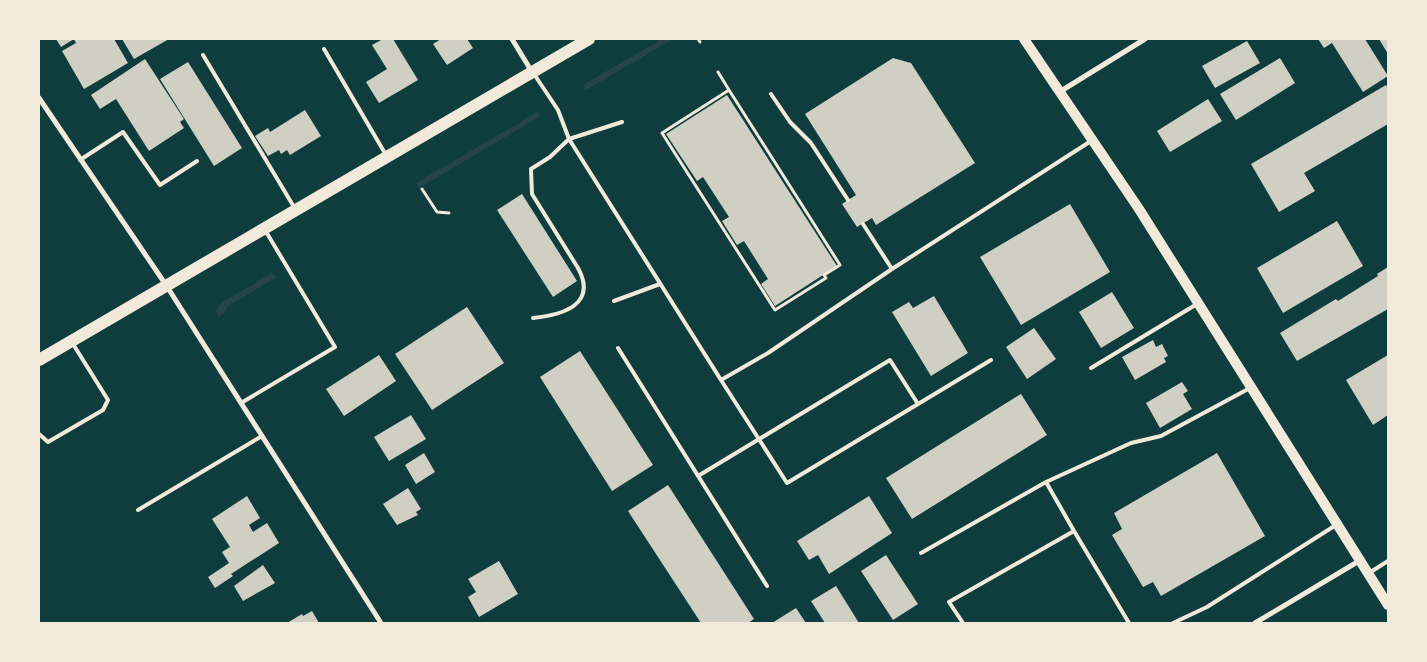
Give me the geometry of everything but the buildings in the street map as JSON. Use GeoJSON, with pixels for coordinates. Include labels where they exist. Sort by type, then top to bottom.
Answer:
{"type":"FeatureCollection","features":[{"type":"Feature","properties":{"kind":"main road"},"geometry":{"type":"LineString","coordinates":[[39,360],[589,39]]}},
{"type":"Feature","properties":{"kind":"main road"},"geometry":{"type":"LineString","coordinates":[[1024,39],[1093,139],[1199,303],[1388,604]]}},
{"type":"Feature","properties":{"kind":"street"},"geometry":{"type":"LineString","coordinates":[[512,39],[532,72]]}},
{"type":"Feature","properties":{"kind":"street"},"geometry":{"type":"LineString","coordinates":[[1061,91],[1145,39]]}},
{"type":"Feature","properties":{"kind":"street"},"geometry":{"type":"LineString","coordinates":[[39,98],[166,285],[381,623]]}},
{"type":"Feature","properties":{"kind":"street"},"geometry":{"type":"LineString","coordinates":[[1255,623],[1360,560]]}},
{"type":"Feature","properties":{"kind":"lane"},"geometry":{"type":"LineString","coordinates":[[324,49],[387,156]]}},
{"type":"Feature","properties":{"kind":"lane"},"geometry":{"type":"LineString","coordinates":[[203,55],[296,210]]}},
{"type":"Feature","properties":{"kind":"lane"},"geometry":{"type":"LineString","coordinates":[[532,72],[558,110],[569,139],[787,483],[990,360]]}},
{"type":"Feature","properties":{"kind":"lane"},"geometry":{"type":"LineString","coordinates":[[771,94],[790,122],[811,143],[848,200]]}},
{"type":"Feature","properties":{"kind":"lane"},"geometry":{"type":"LineString","coordinates":[[532,318],[548,316],[573,307],[581,300],[585,291],[581,273],[532,194],[531,169],[550,157],[569,139],[622,122]]}},
{"type":"Feature","properties":{"kind":"lane"},"geometry":{"type":"LineString","coordinates":[[80,160],[123,132],[160,185],[197,162]]}},
{"type":"Feature","properties":{"kind":"lane"},"geometry":{"type":"LineString","coordinates":[[721,380],[768,353],[892,269],[1093,139]]}},
{"type":"Feature","properties":{"kind":"lane"},"geometry":{"type":"LineString","coordinates":[[863,224],[892,269]]}},
{"type":"Feature","properties":{"kind":"lane"},"geometry":{"type":"LineString","coordinates":[[241,403],[335,347],[264,228]]}},
{"type":"Feature","properties":{"kind":"lane"},"geometry":{"type":"LineString","coordinates":[[614,301],[660,284]]}},
{"type":"Feature","properties":{"kind":"lane"},"geometry":{"type":"LineString","coordinates":[[1091,368],[1199,303]]}},
{"type":"Feature","properties":{"kind":"lane"},"geometry":{"type":"LineString","coordinates":[[39,434],[48,442],[103,410],[108,400],[71,341]]}},
{"type":"Feature","properties":{"kind":"lane"},"geometry":{"type":"LineString","coordinates":[[618,348],[767,586]]}},
{"type":"Feature","properties":{"kind":"lane"},"geometry":{"type":"LineString","coordinates":[[698,476],[890,360],[918,404]]}},
{"type":"Feature","properties":{"kind":"lane"},"geometry":{"type":"LineString","coordinates":[[921,554],[1046,482],[1131,443],[1161,436],[1252,386]]}},
{"type":"Feature","properties":{"kind":"lane"},"geometry":{"type":"LineString","coordinates":[[138,510],[262,436]]}},
{"type":"Feature","properties":{"kind":"lane"},"geometry":{"type":"LineString","coordinates":[[1046,482],[1129,623]]}},
{"type":"Feature","properties":{"kind":"lane"},"geometry":{"type":"LineString","coordinates":[[1173,623],[1207,607],[1338,524]]}},
{"type":"Feature","properties":{"kind":"lane"},"geometry":{"type":"LineString","coordinates":[[963,623],[949,602],[1074,531]]}},
{"type":"Feature","properties":{"kind":"lane"},"geometry":{"type":"LineString","coordinates":[[1368,573],[1388,561]]}},
{"type":"Feature","properties":{"kind":"path"},"geometry":{"type":"LineString","coordinates":[[718,72],[840,265],[824,275],[826,278],[775,310],[662,133],[729,90]]}},
{"type":"Feature","properties":{"kind":"path"},"geometry":{"type":"LineString","coordinates":[[422,189],[437,212],[449,213]]}},
{"type":"Feature","properties":{"kind":"shaded area"},"geometry":{"type":"Polygon","coordinates":[[[662,39],[673,39],[586,90],[583,85],[662,39]]]}},
{"type":"Feature","properties":{"kind":"shaded area"},"geometry":{"type":"Polygon","coordinates":[[[538,112],[541,116],[419,188],[416,183],[538,112]]]}},
{"type":"Feature","properties":{"kind":"shaded area"},"geometry":{"type":"Polygon","coordinates":[[[272,273],[277,277],[228,306],[224,314],[218,317],[216,311],[220,304],[272,273]]]}}]}
